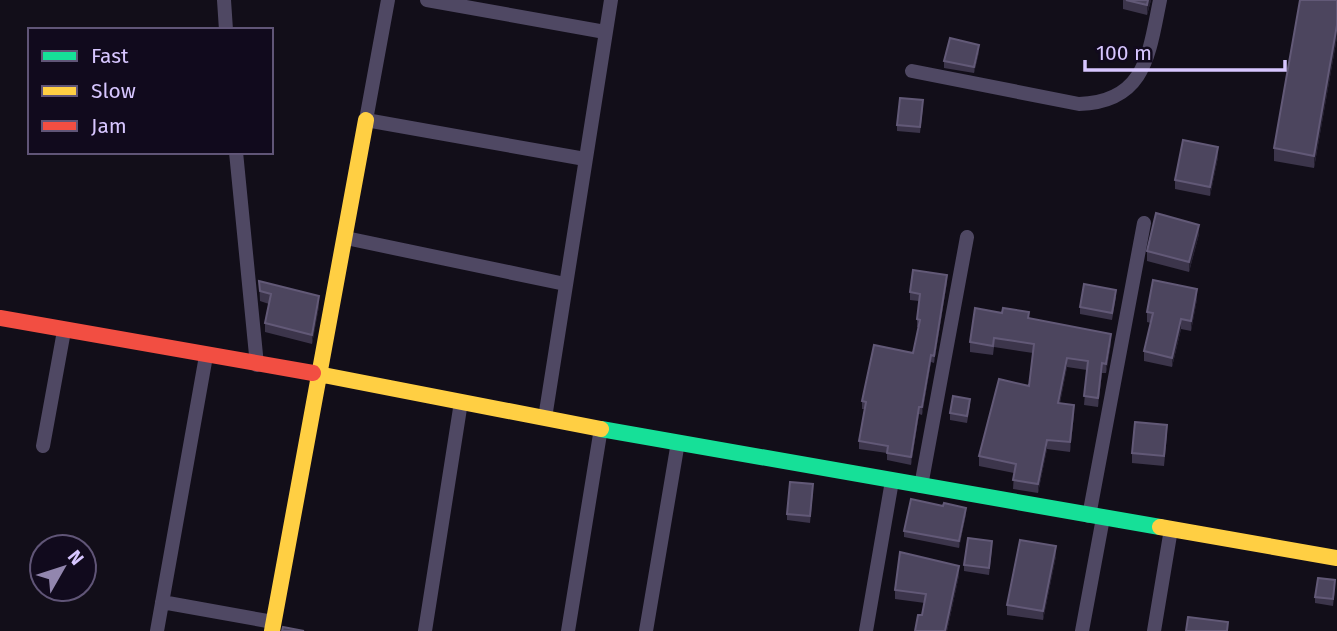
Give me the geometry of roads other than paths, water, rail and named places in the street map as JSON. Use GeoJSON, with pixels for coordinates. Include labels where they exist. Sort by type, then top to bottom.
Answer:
{"type":"FeatureCollection","features":[{"type":"Feature","properties":{"kind":"street"},"geometry":{"type":"LineString","coordinates":[[224,0],[226,28]]}},
{"type":"Feature","properties":{"kind":"street"},"geometry":{"type":"LineString","coordinates":[[162,602],[272,626],[388,0]]}},
{"type":"Feature","properties":{"kind":"street"},"geometry":{"type":"LineString","coordinates":[[427,0],[606,32]]}},
{"type":"Feature","properties":{"kind":"street"},"geometry":{"type":"LineString","coordinates":[[544,418],[611,0]]}},
{"type":"Feature","properties":{"kind":"street"},"geometry":{"type":"LineString","coordinates":[[912,71],[1079,104],[1095,104],[1123,92],[1143,70],[1160,0]]}},
{"type":"Feature","properties":{"kind":"street"},"geometry":{"type":"LineString","coordinates":[[366,120],[585,159]]}},
{"type":"Feature","properties":{"kind":"street"},"geometry":{"type":"LineString","coordinates":[[236,154],[257,365]]}},
{"type":"Feature","properties":{"kind":"street"},"geometry":{"type":"LineString","coordinates":[[1082,631],[1096,517],[1144,223]]}},
{"type":"Feature","properties":{"kind":"street"},"geometry":{"type":"LineString","coordinates":[[921,486],[967,237]]}},
{"type":"Feature","properties":{"kind":"street"},"geometry":{"type":"LineString","coordinates":[[346,238],[565,285]]}},
{"type":"Feature","properties":{"kind":"street"},"geometry":{"type":"LineString","coordinates":[[0,318],[319,374],[892,481],[1337,558]]}},
{"type":"Feature","properties":{"kind":"street"},"geometry":{"type":"LineString","coordinates":[[43,446],[64,331]]}},
{"type":"Feature","properties":{"kind":"street"},"geometry":{"type":"LineString","coordinates":[[156,631],[206,356]]}},
{"type":"Feature","properties":{"kind":"street"},"geometry":{"type":"LineString","coordinates":[[425,631],[461,402]]}},
{"type":"Feature","properties":{"kind":"street"},"geometry":{"type":"LineString","coordinates":[[568,631],[601,428]]}},
{"type":"Feature","properties":{"kind":"street"},"geometry":{"type":"LineString","coordinates":[[646,631],[678,442]]}},
{"type":"Feature","properties":{"kind":"street"},"geometry":{"type":"LineString","coordinates":[[866,631],[892,481]]}},
{"type":"Feature","properties":{"kind":"street"},"geometry":{"type":"LineString","coordinates":[[1154,631],[1171,529]]}}]}
